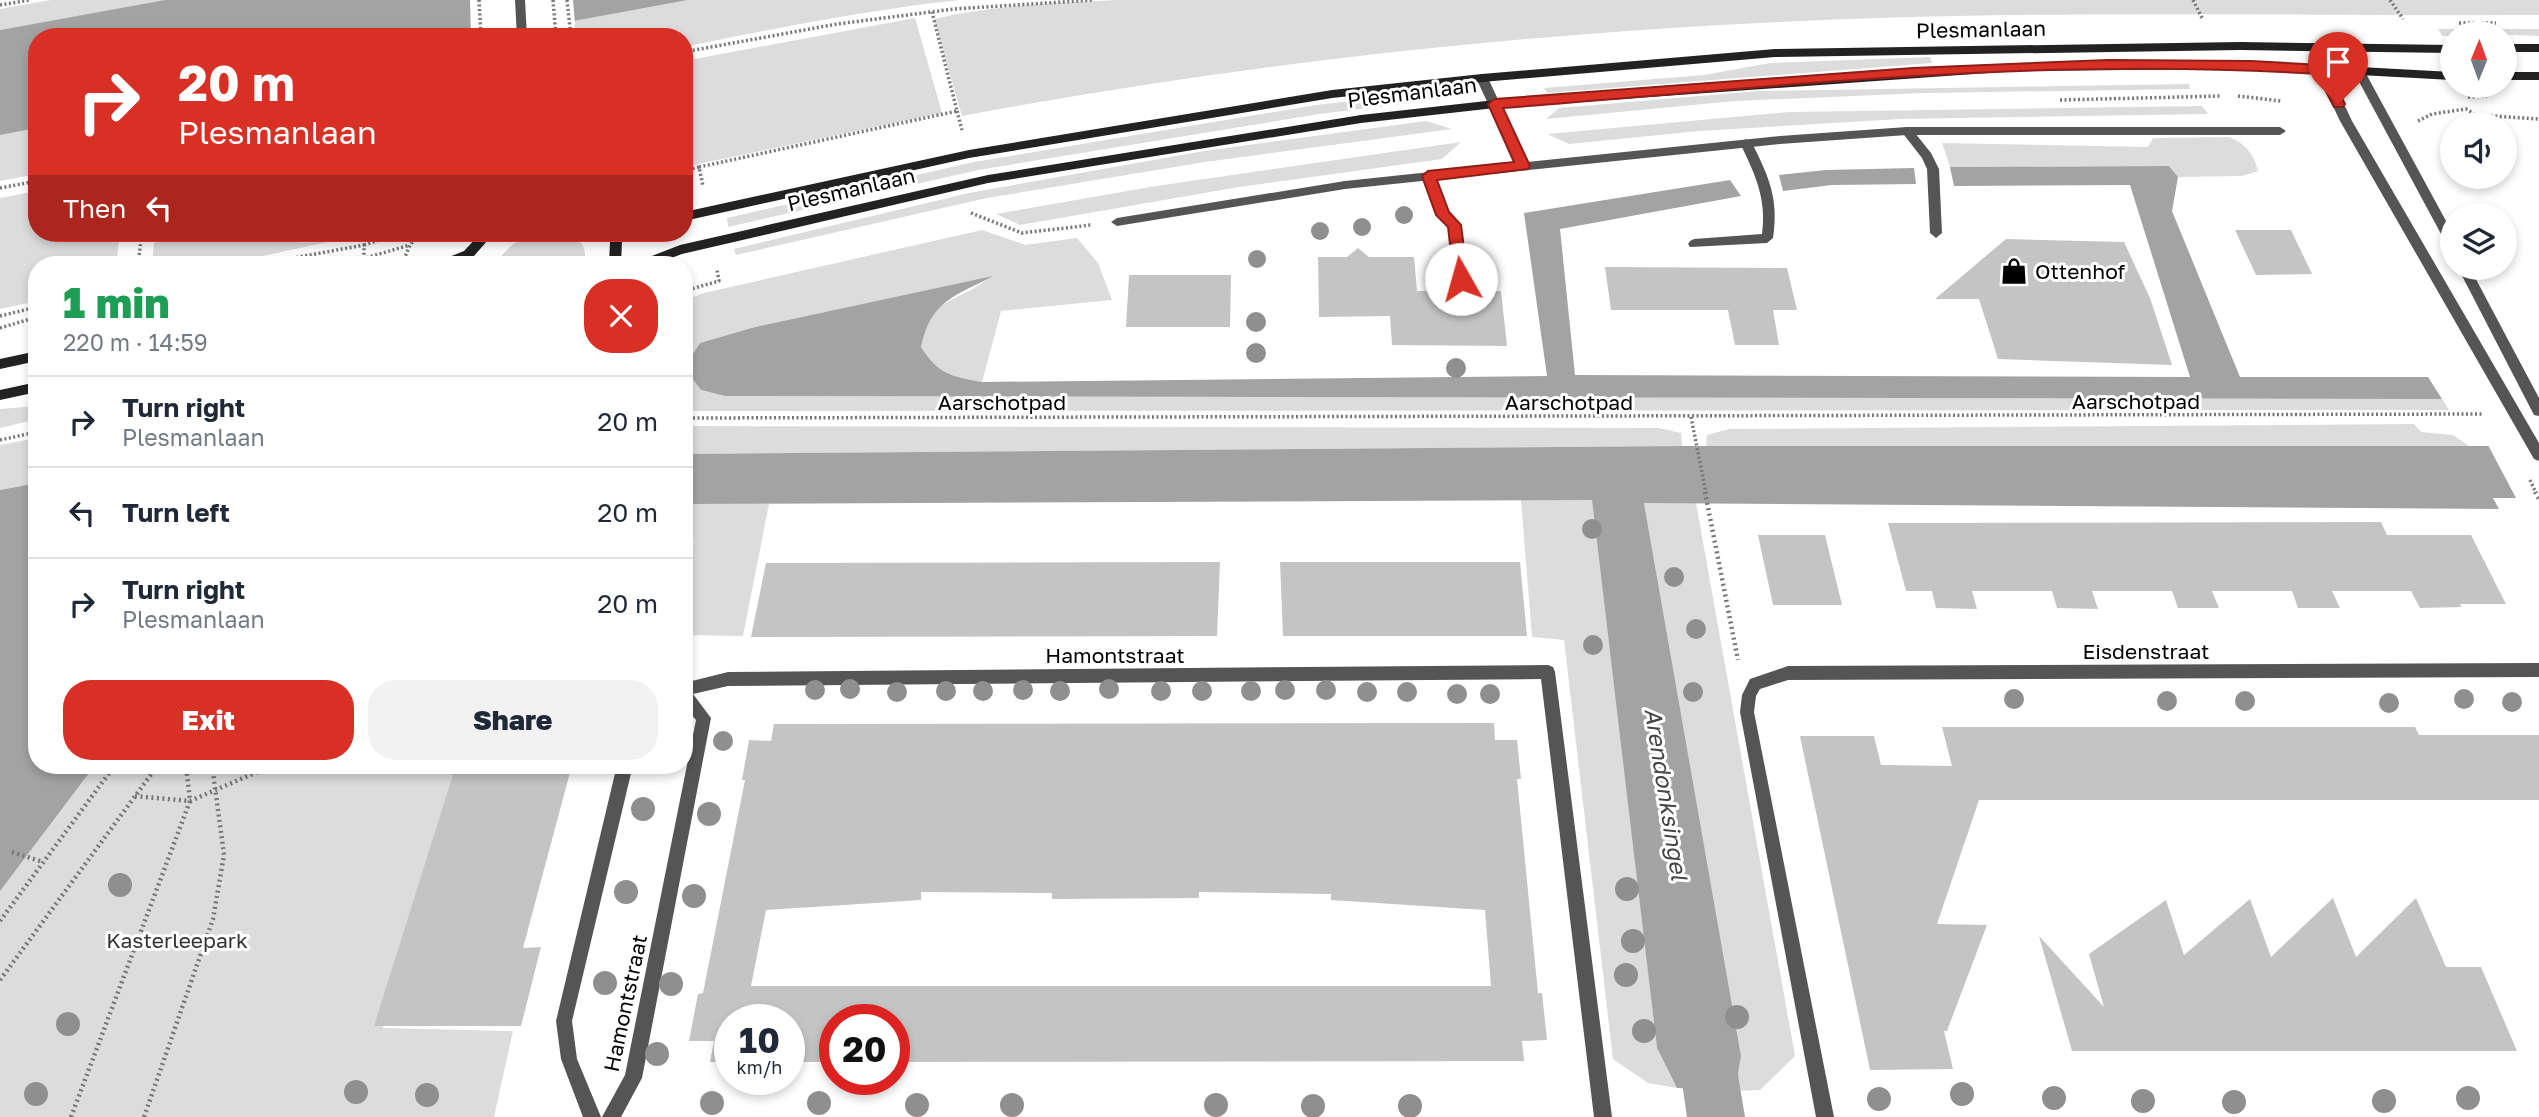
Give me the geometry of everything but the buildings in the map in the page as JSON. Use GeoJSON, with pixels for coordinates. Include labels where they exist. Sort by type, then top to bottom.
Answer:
{"type":"FeatureCollection","features":[{"type":"Feature","properties":{"kind":"main road","name":"Plesmanlaan"},"geometry":{"type":"LineString","coordinates":[[693,216],[969,154],[1332,94],[1482,78],[1775,53],[2241,46],[2440,49]]}},
{"type":"Feature","properties":{"kind":"main road"},"geometry":{"type":"LineString","coordinates":[[2517,48],[2539,48]]}},
{"type":"Feature","properties":{"kind":"main road","name":"Plesmanlaan"},"geometry":{"type":"LineString","coordinates":[[664,256],[680,250],[988,179],[1361,118],[1495,104],[2016,67],[2224,65],[2440,76]]}},
{"type":"Feature","properties":{"kind":"main road"},"geometry":{"type":"LineString","coordinates":[[2517,76],[2539,76]]}},
{"type":"Feature","properties":{"kind":"main road"},"geometry":{"type":"LineString","coordinates":[[469,256],[480,242]]}},
{"type":"Feature","properties":{"kind":"main road"},"geometry":{"type":"LineString","coordinates":[[0,364],[28,358]]}},
{"type":"Feature","properties":{"kind":"main road"},"geometry":{"type":"LineString","coordinates":[[0,395],[28,389]]}},
{"type":"Feature","properties":{"kind":"street"},"geometry":{"type":"LineString","coordinates":[[520,0],[522,28]]}},
{"type":"Feature","properties":{"kind":"street"},"geometry":{"type":"LineString","coordinates":[[2440,222],[2360,73],[2325,48],[2322,70],[2346,121],[2535,448]]}},
{"type":"Feature","properties":{"kind":"street"},"geometry":{"type":"LineString","coordinates":[[1482,78],[1523,166]]}},
{"type":"Feature","properties":{"kind":"street"},"geometry":{"type":"LineString","coordinates":[[1907,131],[1927,156],[1933,169],[1936,233]]}},
{"type":"Feature","properties":{"kind":"street"},"geometry":{"type":"LineString","coordinates":[[1118,222],[1345,185],[1746,143],[1907,131],[2280,131]]}},
{"type":"Feature","properties":{"kind":"street"},"geometry":{"type":"LineString","coordinates":[[1694,244],[1767,238],[1772,213],[1767,186],[1746,143]]}},
{"type":"Feature","properties":{"kind":"street"},"geometry":{"type":"LineString","coordinates":[[1428,176],[1443,215],[1454,225],[1461,279]]}},
{"type":"Feature","properties":{"kind":"street"},"geometry":{"type":"LineString","coordinates":[[2470,280],[2539,411]]}},
{"type":"Feature","properties":{"kind":"street","name":"Eisdenstraat"},"geometry":{"type":"LineString","coordinates":[[1755,684],[1788,673],[2539,670]]}},
{"type":"Feature","properties":{"kind":"street","name":"Hamontstraat"},"geometry":{"type":"LineString","coordinates":[[693,690],[728,679],[1548,672],[1603,1117]]}},
{"type":"Feature","properties":{"kind":"street"},"geometry":{"type":"LineString","coordinates":[[1755,684],[1749,695],[1747,712],[1825,1117]]}},
{"type":"Feature","properties":{"kind":"street","name":"Hamontstraat"},"geometry":{"type":"LineString","coordinates":[[693,704],[704,718],[693,774]]}},
{"type":"Feature","properties":{"kind":"street","name":"Hamontstraat"},"geometry":{"type":"LineString","coordinates":[[592,1117],[569,1059],[564,1021],[623,774]]}},
{"type":"Feature","properties":{"kind":"street","name":"Hamontstraat"},"geometry":{"type":"LineString","coordinates":[[611,1117],[633,1078],[693,774]]}},
{"type":"Feature","properties":{"kind":"path"},"geometry":{"type":"LineString","coordinates":[[0,5],[30,0]]}},
{"type":"Feature","properties":{"kind":"path"},"geometry":{"type":"LineString","coordinates":[[479,0],[481,28]]}},
{"type":"Feature","properties":{"kind":"path"},"geometry":{"type":"LineString","coordinates":[[553,0],[555,28]]}},
{"type":"Feature","properties":{"kind":"path"},"geometry":{"type":"LineString","coordinates":[[567,0],[570,28]]}},
{"type":"Feature","properties":{"kind":"path"},"geometry":{"type":"LineString","coordinates":[[693,50],[837,24],[932,12],[1093,0]]}},
{"type":"Feature","properties":{"kind":"path"},"geometry":{"type":"LineString","coordinates":[[2193,0],[2205,24]]}},
{"type":"Feature","properties":{"kind":"path"},"geometry":{"type":"LineString","coordinates":[[932,12],[963,134]]}},
{"type":"Feature","properties":{"kind":"path"},"geometry":{"type":"LineString","coordinates":[[699,167],[957,111]]}},
{"type":"Feature","properties":{"kind":"path"},"geometry":{"type":"LineString","coordinates":[[0,188],[28,183]]}},
{"type":"Feature","properties":{"kind":"path"},"geometry":{"type":"LineString","coordinates":[[970,213],[1021,233],[1118,222]]}},
{"type":"Feature","properties":{"kind":"path"},"geometry":{"type":"LineString","coordinates":[[304,256],[374,242]]}},
{"type":"Feature","properties":{"kind":"path"},"geometry":{"type":"LineString","coordinates":[[406,256],[413,242]]}},
{"type":"Feature","properties":{"kind":"path"},"geometry":{"type":"LineString","coordinates":[[364,245],[364,256]]}},
{"type":"Feature","properties":{"kind":"path"},"geometry":{"type":"LineString","coordinates":[[381,256],[410,246]]}},
{"type":"Feature","properties":{"kind":"path"},"geometry":{"type":"LineString","coordinates":[[0,316],[28,309]]}},
{"type":"Feature","properties":{"kind":"path"},"geometry":{"type":"LineString","coordinates":[[0,328],[28,320]]}},
{"type":"Feature","properties":{"kind":"path","name":"Aarschotpad"},"geometry":{"type":"LineString","coordinates":[[693,418],[2482,414]]}},
{"type":"Feature","properties":{"kind":"path"},"geometry":{"type":"LineString","coordinates":[[1690,417],[1739,665],[1755,684]]}},
{"type":"Feature","properties":{"kind":"path"},"geometry":{"type":"LineString","coordinates":[[0,440],[28,434]]}},
{"type":"Feature","properties":{"kind":"path"},"geometry":{"type":"LineString","coordinates":[[0,921],[108,774]]}},
{"type":"Feature","properties":{"kind":"path"},"geometry":{"type":"LineString","coordinates":[[0,980],[151,774]]}},
{"type":"Feature","properties":{"kind":"path"},"geometry":{"type":"LineString","coordinates":[[71,1117],[190,801],[187,774]]}},
{"type":"Feature","properties":{"kind":"path"},"geometry":{"type":"LineString","coordinates":[[144,1117],[213,919],[223,855],[213,774]]}},
{"type":"Feature","properties":{"kind":"path"},"geometry":{"type":"LineString","coordinates":[[135,796],[190,801],[252,774]]}},
{"type":"Feature","properties":{"kind":"path"},"geometry":{"type":"LineString","coordinates":[[12,852],[43,862]]}},
{"type":"Feature","properties":{"kind":"green space"},"geometry":{"type":"Polygon","coordinates":[[[51,0],[167,0],[0,30],[0,9],[51,0]]]}},
{"type":"Feature","properties":{"kind":"green space"},"geometry":{"type":"Polygon","coordinates":[[[688,0],[960,0],[856,14],[693,45],[693,28],[575,28],[574,21],[688,0]]]}},
{"type":"Feature","properties":{"kind":"green space"},"geometry":{"type":"Polygon","coordinates":[[[1118,0],[2539,0],[2539,15],[1962,16],[1648,30],[1533,38],[1304,63],[1190,78],[962,116],[934,19],[1002,8],[1118,0]]]}},
{"type":"Feature","properties":{"kind":"green space"},"geometry":{"type":"Polygon","coordinates":[[[915,18],[942,113],[693,165],[693,59],[915,18]]]}},
{"type":"Feature","properties":{"kind":"green space"},"geometry":{"type":"Polygon","coordinates":[[[2517,29],[2539,29],[2539,36],[2517,35],[2517,29]]]}},
{"type":"Feature","properties":{"kind":"green space"},"geometry":{"type":"Polygon","coordinates":[[[1930,57],[1932,63],[1547,93],[1544,88],[1704,75],[1770,63],[1930,57]]]}},
{"type":"Feature","properties":{"kind":"green space"},"geometry":{"type":"Polygon","coordinates":[[[2189,84],[2190,89],[1924,93],[1735,101],[1546,119],[1559,108],[1758,91],[2189,84]]]}},
{"type":"Feature","properties":{"kind":"green space"},"geometry":{"type":"Polygon","coordinates":[[[1405,95],[1410,103],[1319,114],[978,170],[728,227],[727,218],[974,162],[1316,105],[1405,95]]]}},
{"type":"Feature","properties":{"kind":"green space"},"geometry":{"type":"Polygon","coordinates":[[[2202,106],[2208,114],[1900,119],[1699,131],[1569,144],[1547,134],[1789,112],[2202,106]]]}},
{"type":"Feature","properties":{"kind":"green space"},"geometry":{"type":"Polygon","coordinates":[[[1426,121],[1452,129],[1205,162],[987,198],[736,255],[734,249],[969,193],[1204,151],[1426,121]]]}},
{"type":"Feature","properties":{"kind":"green space"},"geometry":{"type":"Polygon","coordinates":[[[28,130],[28,176],[0,181],[0,135],[28,130]]]}},
{"type":"Feature","properties":{"kind":"green space"},"geometry":{"type":"Polygon","coordinates":[[[2229,137],[2248,150],[2258,171],[2242,176],[2178,177],[2169,166],[1950,167],[1942,143],[2148,147],[2153,138],[2229,137]]]}},
{"type":"Feature","properties":{"kind":"green space"},"geometry":{"type":"Polygon","coordinates":[[[1461,142],[1442,159],[1239,187],[1020,225],[996,214],[1156,186],[1461,142]]]}},
{"type":"Feature","properties":{"kind":"green space"},"geometry":{"type":"Polygon","coordinates":[[[28,193],[28,242],[119,242],[117,256],[28,256],[28,303],[0,309],[0,198],[28,193]]]}},
{"type":"Feature","properties":{"kind":"green space"},"geometry":{"type":"Polygon","coordinates":[[[982,230],[1025,245],[1077,238],[1098,263],[1112,300],[1001,311],[982,382],[940,369],[921,347],[926,329],[939,308],[990,277],[755,327],[700,343],[693,354],[693,297],[982,230]]]}},
{"type":"Feature","properties":{"kind":"green space"},"geometry":{"type":"Polygon","coordinates":[[[154,242],[327,242],[263,256],[153,256],[154,242]]]}},
{"type":"Feature","properties":{"kind":"green space"},"geometry":{"type":"Polygon","coordinates":[[[580,242],[585,256],[502,256],[514,244],[580,242]]]}},
{"type":"Feature","properties":{"kind":"green space"},"geometry":{"type":"Polygon","coordinates":[[[693,367],[701,390],[725,396],[2442,399],[2449,410],[693,411],[693,367]]]}},
{"type":"Feature","properties":{"kind":"green space"},"geometry":{"type":"Polygon","coordinates":[[[28,407],[28,421],[0,428],[0,409],[28,407]]]}},
{"type":"Feature","properties":{"kind":"green space"},"geometry":{"type":"Polygon","coordinates":[[[2414,424],[2421,432],[2453,435],[2472,448],[1706,447],[1707,435],[1729,429],[2414,424]]]}},
{"type":"Feature","properties":{"kind":"green space"},"geometry":{"type":"Polygon","coordinates":[[[693,426],[1659,428],[1681,433],[1682,446],[693,454],[693,426]]]}},
{"type":"Feature","properties":{"kind":"green space"},"geometry":{"type":"Polygon","coordinates":[[[28,440],[28,485],[0,490],[0,445],[28,440]]]}},
{"type":"Feature","properties":{"kind":"green space"},"geometry":{"type":"Polygon","coordinates":[[[1592,499],[1610,650],[1623,685],[1635,859],[1657,1048],[1677,1088],[1648,1083],[1613,1059],[1564,640],[1532,637],[1521,500],[1592,499]]]}},
{"type":"Feature","properties":{"kind":"green space"},"geometry":{"type":"Polygon","coordinates":[[[1644,503],[1696,503],[1795,1056],[1760,1090],[1735,1091],[1741,1056],[1644,503]]]}},
{"type":"Feature","properties":{"kind":"green space"},"geometry":{"type":"Polygon","coordinates":[[[693,504],[769,504],[743,636],[693,635],[693,504]]]}},
{"type":"Feature","properties":{"kind":"green space","name":"Kasterleepark"},"geometry":{"type":"Polygon","coordinates":[[[0,535],[28,709],[28,774],[456,774],[383,1028],[513,1031],[494,1117],[0,1117],[0,535]]]}},
{"type":"Feature","properties":{"kind":"water"},"geometry":{"type":"Polygon","coordinates":[[[165,0],[688,0],[548,28],[28,28],[28,130],[0,135],[0,30],[165,0]]]}},
{"type":"Feature","properties":{"kind":"water"},"geometry":{"type":"Polygon","coordinates":[[[2169,166],[2178,177],[2172,211],[2240,377],[2428,377],[2442,399],[725,396],[701,390],[693,379],[693,354],[700,343],[755,327],[993,276],[946,302],[938,309],[925,331],[921,347],[940,369],[947,373],[982,382],[1547,376],[1524,213],[1730,180],[1741,196],[1560,229],[1575,375],[2190,377],[2130,185],[1954,186],[1950,167],[2169,166]]]}},
{"type":"Feature","properties":{"kind":"water"},"geometry":{"type":"Polygon","coordinates":[[[1914,168],[1916,184],[1832,185],[1783,191],[1779,175],[1826,170],[1914,168]]]}},
{"type":"Feature","properties":{"kind":"water"},"geometry":{"type":"Polygon","coordinates":[[[1682,446],[2539,446],[2539,501],[2500,501],[2503,509],[1644,503],[1741,1056],[1735,1091],[1677,1088],[1657,1048],[1592,500],[693,504],[693,454],[1682,446]]]}},
{"type":"Feature","properties":{"kind":"water"},"geometry":{"type":"Polygon","coordinates":[[[28,485],[28,774],[88,774],[0,891],[0,490],[28,485]]]}},
{"type":"Feature","properties":{"kind":"pier"},"geometry":{"type":"Polygon","coordinates":[[[470,0],[573,0],[575,24],[561,28],[471,28],[470,0]]]}},
{"type":"Feature","properties":{"kind":"pier"},"geometry":{"type":"Polygon","coordinates":[[[2539,443],[2539,504],[2505,505],[2506,511],[2501,513],[2493,498],[2516,498],[2488,445],[2461,445],[2539,443]]]}},
{"type":"Feature","properties":{"kind":"waterway","name":"Arendonksingel"},"geometry":{"type":"LineString","coordinates":[[1702,1027],[1716,1117]]}},
{"type":"Feature","properties":{"kind":"place","name":"Ottenhof"},"geometry":{"type":"Point","coordinates":[2014,271]}},
{"type":"Feature","properties":{"kind":"route"},"geometry":{"type":"LineString","coordinates":[[1461,279],[1454,225],[1443,215],[1428,176],[1523,166],[1495,104],[1813,79],[2108,64],[2251,65],[2322,70],[2338,104]]}}]}
